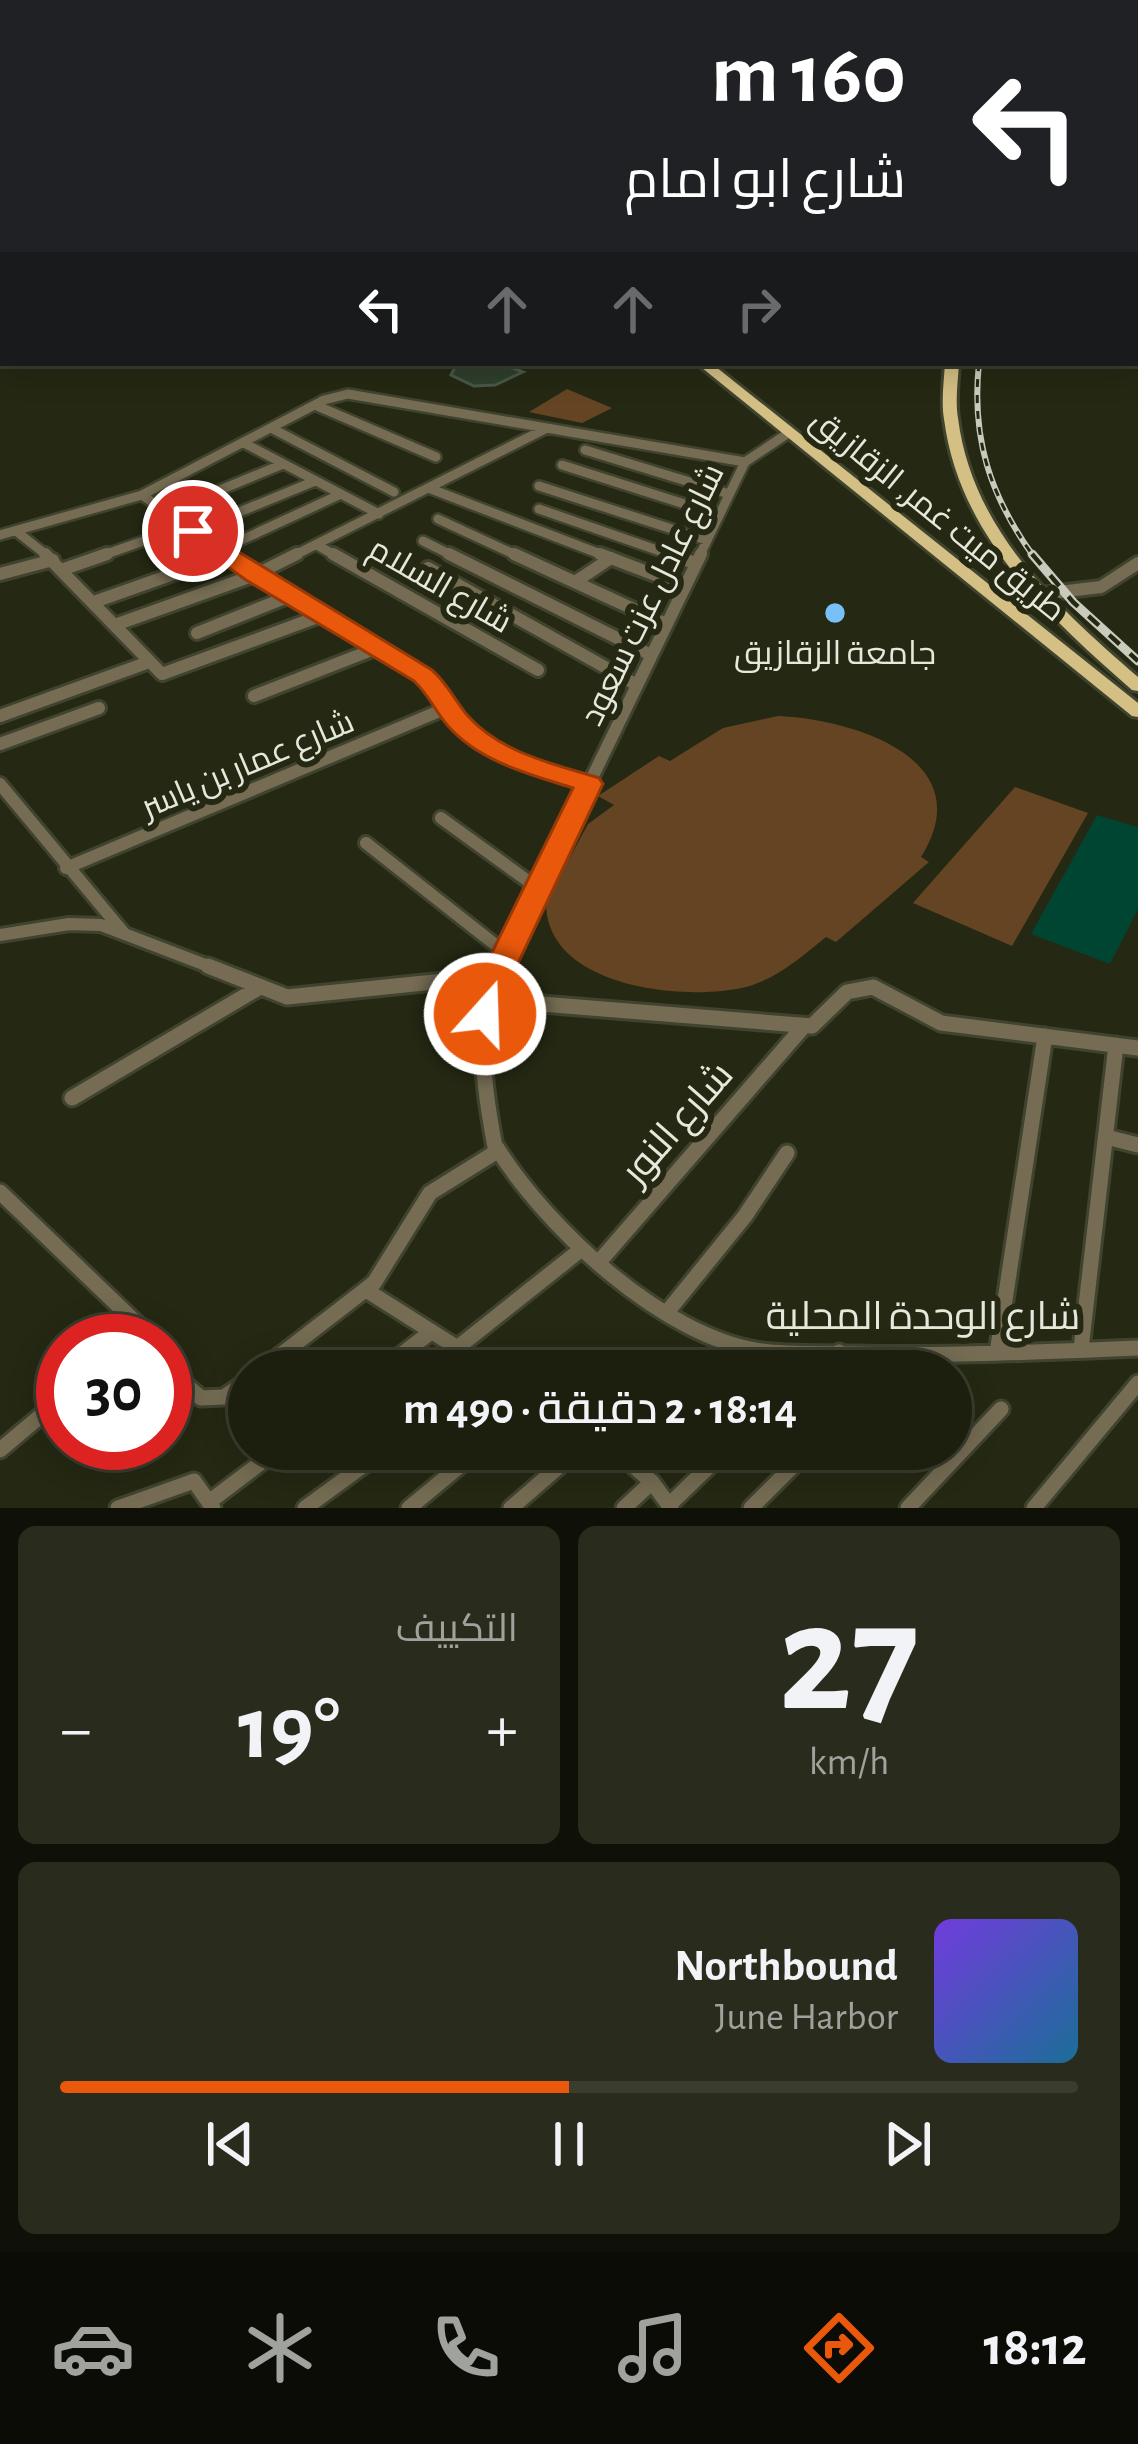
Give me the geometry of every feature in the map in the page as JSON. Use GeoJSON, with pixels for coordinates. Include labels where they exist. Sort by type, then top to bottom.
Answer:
{"type":"FeatureCollection","features":[{"type":"Feature","properties":{"kind":"highway","name":"طريق ميت غمر, الزقازيق"},"geometry":{"type":"LineString","coordinates":[[707,366],[1138,712]]}},
{"type":"Feature","properties":{"kind":"highway","name":"طريق ميت غمر, الزقازيق"},"geometry":{"type":"LineString","coordinates":[[952,366],[948,410],[956,464],[982,520],[1009,559],[1138,686]]}},
{"type":"Feature","properties":{"kind":"highway"},"geometry":{"type":"LineString","coordinates":[[981,590],[1005,598],[1020,594],[1023,585],[1009,559]]}},
{"type":"Feature","properties":{"kind":"highway"},"geometry":{"type":"LineString","coordinates":[[1049,642],[1056,628],[1073,627]]}},
{"type":"Feature","properties":{"kind":"street"},"geometry":{"type":"LineString","coordinates":[[0,535],[142,495],[246,445],[315,405],[355,394],[745,461]]}},
{"type":"Feature","properties":{"kind":"street"},"geometry":{"type":"LineString","coordinates":[[315,405],[436,457]]}},
{"type":"Feature","properties":{"kind":"street"},"geometry":{"type":"LineString","coordinates":[[115,625],[255,574],[548,428]]}},
{"type":"Feature","properties":{"kind":"street"},"geometry":{"type":"LineString","coordinates":[[273,430],[394,493]]}},
{"type":"Feature","properties":{"kind":"street","name":"شارع عادل عزت سعود"},"geometry":{"type":"LineString","coordinates":[[488,993],[745,461],[790,432]]}},
{"type":"Feature","properties":{"kind":"street"},"geometry":{"type":"LineString","coordinates":[[246,445],[379,514]]}},
{"type":"Feature","properties":{"kind":"street"},"geometry":{"type":"LineString","coordinates":[[167,512],[308,448]]}},
{"type":"Feature","properties":{"kind":"street"},"geometry":{"type":"LineString","coordinates":[[586,450],[729,494]]}},
{"type":"Feature","properties":{"kind":"street"},"geometry":{"type":"LineString","coordinates":[[562,465],[719,514]]}},
{"type":"Feature","properties":{"kind":"street"},"geometry":{"type":"LineString","coordinates":[[64,569],[315,481]]}},
{"type":"Feature","properties":{"kind":"street"},"geometry":{"type":"LineString","coordinates":[[538,486],[706,540]]}},
{"type":"Feature","properties":{"kind":"street"},"geometry":{"type":"LineString","coordinates":[[431,489],[684,586]]}},
{"type":"Feature","properties":{"kind":"street"},"geometry":{"type":"LineString","coordinates":[[94,602],[224,552],[341,494]]}},
{"type":"Feature","properties":{"kind":"street"},"geometry":{"type":"LineString","coordinates":[[142,495],[255,574],[432,683],[469,732],[501,753],[589,784]]}},
{"type":"Feature","properties":{"kind":"street"},"geometry":{"type":"LineString","coordinates":[[539,509],[695,563]]}},
{"type":"Feature","properties":{"kind":"street"},"geometry":{"type":"LineString","coordinates":[[439,519],[666,624]]}},
{"type":"Feature","properties":{"kind":"street"},"geometry":{"type":"LineString","coordinates":[[16,531],[64,569],[149,662],[169,675],[323,615]]}},
{"type":"Feature","properties":{"kind":"street"},"geometry":{"type":"LineString","coordinates":[[422,541],[651,655]]}},
{"type":"Feature","properties":{"kind":"street","name":"شارع السلام"},"geometry":{"type":"LineString","coordinates":[[317,545],[538,670]]}},
{"type":"Feature","properties":{"kind":"street"},"geometry":{"type":"LineString","coordinates":[[575,582],[611,558]]}},
{"type":"Feature","properties":{"kind":"street"},"geometry":{"type":"LineString","coordinates":[[0,574],[52,560]]}},
{"type":"Feature","properties":{"kind":"street"},"geometry":{"type":"LineString","coordinates":[[1042,594],[1101,586],[1138,562]]}},
{"type":"Feature","properties":{"kind":"street"},"geometry":{"type":"LineString","coordinates":[[428,568],[637,685]]}},
{"type":"Feature","properties":{"kind":"street"},"geometry":{"type":"LineString","coordinates":[[197,633],[290,596]]}},
{"type":"Feature","properties":{"kind":"street"},"geometry":{"type":"LineString","coordinates":[[254,696],[377,648]]}},
{"type":"Feature","properties":{"kind":"street"},"geometry":{"type":"LineString","coordinates":[[0,716],[149,662]]}},
{"type":"Feature","properties":{"kind":"street","name":"شارع عمار بن ياسر"},"geometry":{"type":"LineString","coordinates":[[66,868],[448,707]]}},
{"type":"Feature","properties":{"kind":"street"},"geometry":{"type":"LineString","coordinates":[[0,744],[99,708]]}},
{"type":"Feature","properties":{"kind":"street"},"geometry":{"type":"LineString","coordinates":[[0,784],[123,932]]}},
{"type":"Feature","properties":{"kind":"street"},"geometry":{"type":"LineString","coordinates":[[440,818],[538,889]]}},
{"type":"Feature","properties":{"kind":"street"},"geometry":{"type":"LineString","coordinates":[[366,843],[507,954]]}},
{"type":"Feature","properties":{"kind":"street"},"geometry":{"type":"LineString","coordinates":[[0,934],[80,924],[123,932],[287,998],[444,981],[517,1002],[804,1026]]}},
{"type":"Feature","properties":{"kind":"street"},"geometry":{"type":"LineString","coordinates":[[72,1098],[260,987]]}},
{"type":"Feature","properties":{"kind":"street","name":"شارع النور"},"geometry":{"type":"LineString","coordinates":[[598,1262],[804,1026],[822,1022],[847,992],[873,988],[941,1022],[1138,1048]]}},
{"type":"Feature","properties":{"kind":"street","name":"شارع الوحدة المحلية"},"geometry":{"type":"LineString","coordinates":[[488,993],[482,1080],[497,1148],[532,1204],[579,1251],[668,1311],[710,1335],[752,1350]]}},
{"type":"Feature","properties":{"kind":"street"},"geometry":{"type":"LineString","coordinates":[[997,1353],[1045,1036]]}},
{"type":"Feature","properties":{"kind":"street"},"geometry":{"type":"LineString","coordinates":[[1081,1348],[1116,1045]]}},
{"type":"Feature","properties":{"kind":"street"},"geometry":{"type":"LineString","coordinates":[[1106,1137],[1138,1145]]}},
{"type":"Feature","properties":{"kind":"street"},"geometry":{"type":"LineString","coordinates":[[287,1350],[366,1290],[394,1256],[416,1209],[430,1193],[491,1157],[497,1148]]}},
{"type":"Feature","properties":{"kind":"street"},"geometry":{"type":"LineString","coordinates":[[668,1311],[745,1216],[787,1153]]}},
{"type":"Feature","properties":{"kind":"street"},"geometry":{"type":"LineString","coordinates":[[0,1192],[127,1314]]}},
{"type":"Feature","properties":{"kind":"street"},"geometry":{"type":"LineString","coordinates":[[458,1348],[579,1251]]}},
{"type":"Feature","properties":{"kind":"street"},"geometry":{"type":"LineString","coordinates":[[366,1290],[461,1350]]}},
{"type":"Feature","properties":{"kind":"street"},"geometry":{"type":"LineString","coordinates":[[407,1350],[431,1332]]}},
{"type":"Feature","properties":{"kind":"street","name":"شارع الوحدة المحلية"},"geometry":{"type":"LineString","coordinates":[[972,1354],[1138,1348]]}},
{"type":"Feature","properties":{"kind":"street"},"geometry":{"type":"LineString","coordinates":[[1034,1508],[1138,1383]]}},
{"type":"Feature","properties":{"kind":"street"},"geometry":{"type":"LineString","coordinates":[[192,1390],[201,1398],[228,1394]]}},
{"type":"Feature","properties":{"kind":"street"},"geometry":{"type":"LineString","coordinates":[[908,1508],[1001,1408]]}},
{"type":"Feature","properties":{"kind":"street"},"geometry":{"type":"LineString","coordinates":[[0,1450],[36,1420]]}},
{"type":"Feature","properties":{"kind":"street"},"geometry":{"type":"LineString","coordinates":[[118,1508],[194,1481],[211,1505],[254,1470]]}},
{"type":"Feature","properties":{"kind":"street"},"geometry":{"type":"LineString","coordinates":[[305,1508],[357,1470]]}},
{"type":"Feature","properties":{"kind":"street"},"geometry":{"type":"LineString","coordinates":[[409,1508],[455,1470]]}},
{"type":"Feature","properties":{"kind":"street"},"geometry":{"type":"LineString","coordinates":[[511,1508],[555,1470]]}},
{"type":"Feature","properties":{"kind":"street"},"geometry":{"type":"LineString","coordinates":[[638,1470],[670,1507],[706,1470]]}},
{"type":"Feature","properties":{"kind":"street"},"geometry":{"type":"LineString","coordinates":[[752,1508],[789,1470]]}},
{"type":"Feature","properties":{"kind":"street"},"geometry":{"type":"LineString","coordinates":[[624,1508],[652,1482]]}},
{"type":"Feature","properties":{"kind":"shaded area"},"geometry":{"type":"Polygon","coordinates":[[[567,389],[612,408],[582,423],[529,412],[567,389]]]}},
{"type":"Feature","properties":{"kind":"shaded area"},"geometry":{"type":"Polygon","coordinates":[[[778,716],[840,725],[872,736],[900,750],[922,770],[935,794],[936,823],[921,857],[929,862],[836,942],[826,937],[779,973],[746,987],[689,992],[655,989],[592,970],[568,953],[552,930],[546,901],[588,824],[614,805],[598,796],[659,756],[670,761],[723,728],[778,716]]]}},
{"type":"Feature","properties":{"kind":"shaded area"},"geometry":{"type":"Polygon","coordinates":[[[1015,787],[1088,813],[1012,946],[913,903],[1015,787]]]}},
{"type":"Feature","properties":{"kind":"shaded area"},"geometry":{"type":"Polygon","coordinates":[[[1097,815],[1138,827],[1138,909],[1110,964],[1031,934],[1097,815]]]}},
{"type":"Feature","properties":{"kind":"building"},"geometry":{"type":"Polygon","coordinates":[[[456,366],[507,366],[523,372],[495,385],[474,386],[451,375],[456,366]]]}},
{"type":"Feature","properties":{"kind":"railway"},"geometry":{"type":"LineString","coordinates":[[979,366],[978,416],[987,465],[1006,512],[1032,554]]}},
{"type":"Feature","properties":{"kind":"railway"},"geometry":{"type":"LineString","coordinates":[[1032,554],[1073,602],[1138,661]]}},
{"type":"Feature","properties":{"kind":"place","name":"جامعة الزقازيق"},"geometry":{"type":"Point","coordinates":[835,613]}},
{"type":"Feature","properties":{"kind":"route"},"geometry":{"type":"LineString","coordinates":[[193,531],[423,676],[439,690],[457,720],[484,743],[520,762],[589,784],[488,993],[485,1014]]}}]}
